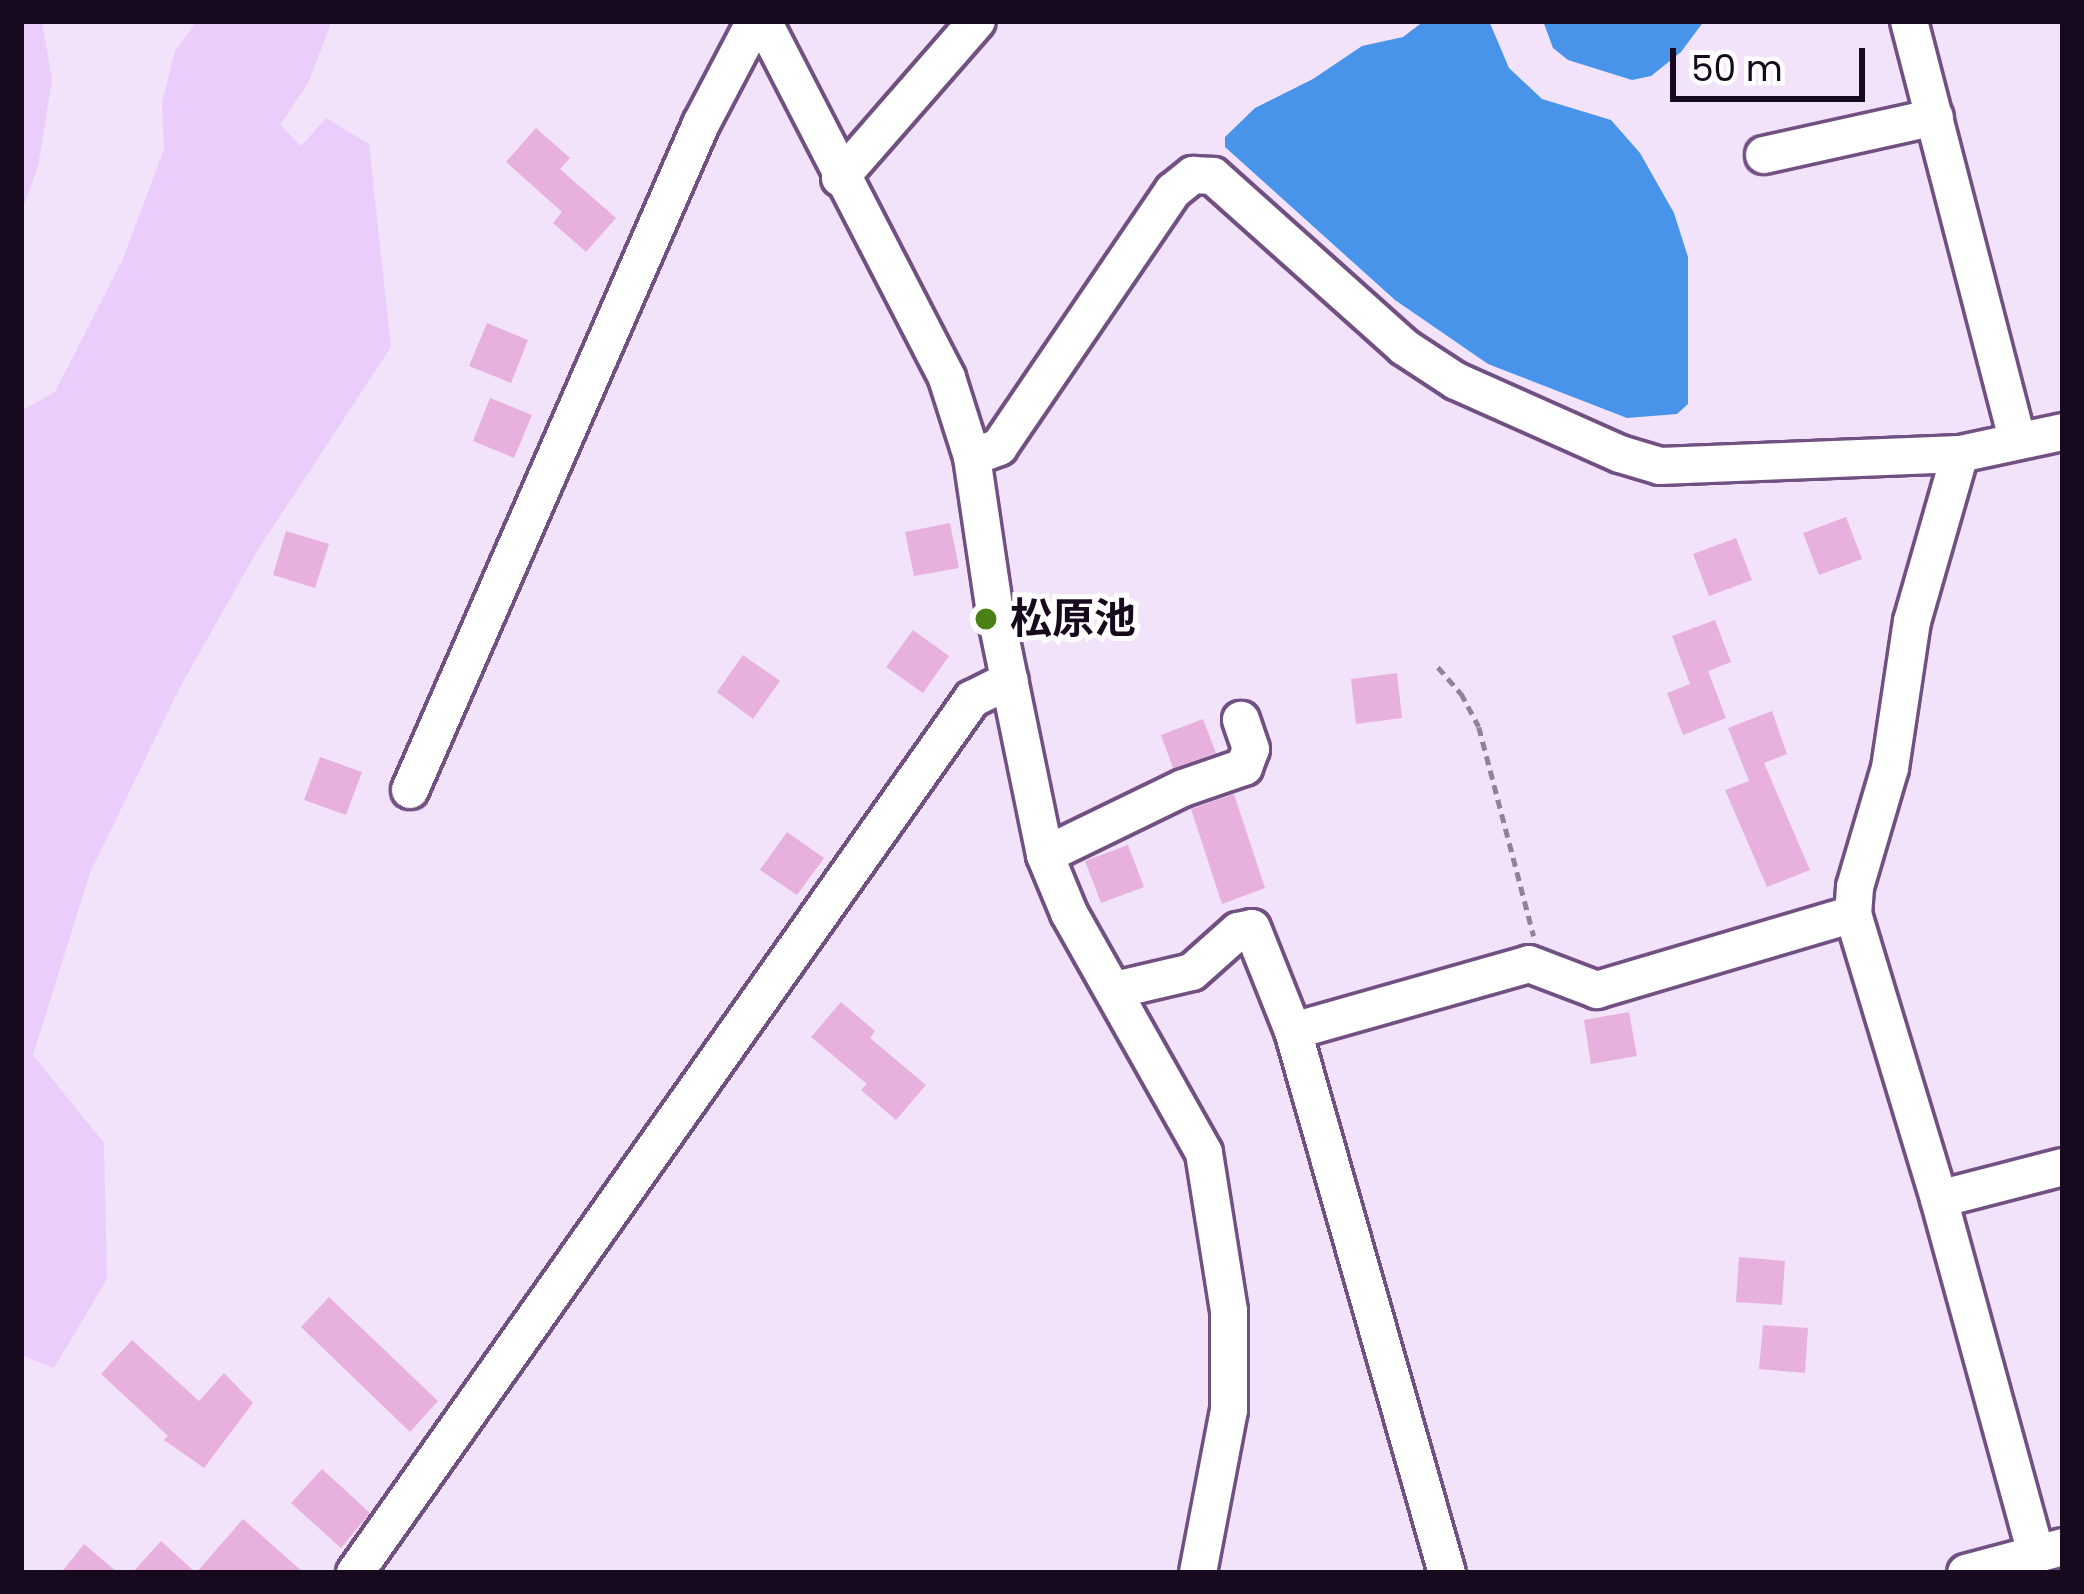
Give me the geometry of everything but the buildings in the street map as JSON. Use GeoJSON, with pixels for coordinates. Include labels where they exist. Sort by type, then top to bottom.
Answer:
{"type":"FeatureCollection","features":[{"type":"Feature","properties":{"kind":"street"},"geometry":{"type":"LineString","coordinates":[[759,21],[946,378],[972,457],[1045,855],[1069,913],[1204,1153],[1229,1311],[1229,1410],[1198,1573]]}},
{"type":"Feature","properties":{"kind":"street"},"geometry":{"type":"LineString","coordinates":[[410,790],[700,124],[759,21]]}},
{"type":"Feature","properties":{"kind":"street"},"geometry":{"type":"LineString","coordinates":[[841,178],[977,21]]}},
{"type":"Feature","properties":{"kind":"street"},"geometry":{"type":"LineString","coordinates":[[1909,21],[2018,441]]}},
{"type":"Feature","properties":{"kind":"street"},"geometry":{"type":"LineString","coordinates":[[1764,155],[1935,117]]}},
{"type":"Feature","properties":{"kind":"street"},"geometry":{"type":"LineString","coordinates":[[972,457],[999,447],[1173,190],[1193,175],[1213,176],[1404,347],[1456,381],[1620,454],[1660,466],[1960,454],[2063,432]]}},
{"type":"Feature","properties":{"kind":"street"},"geometry":{"type":"LineString","coordinates":[[1960,454],[1912,621],[1890,768],[1855,887],[1853,914],[2049,1550],[1966,1573]]}},
{"type":"Feature","properties":{"kind":"street"},"geometry":{"type":"LineString","coordinates":[[355,1573],[972,699],[1010,680]]}},
{"type":"Feature","properties":{"kind":"street"},"geometry":{"type":"LineString","coordinates":[[1045,855],[1183,788],[1244,766],[1251,748],[1241,720]]}},
{"type":"Feature","properties":{"kind":"street"},"geometry":{"type":"LineString","coordinates":[[1293,1031],[1541,965],[1597,990],[1853,914]]}},
{"type":"Feature","properties":{"kind":"street"},"geometry":{"type":"LineString","coordinates":[[1115,990],[1192,972],[1238,931],[1252,928],[1293,1031],[1447,1573]]}},
{"type":"Feature","properties":{"kind":"street"},"geometry":{"type":"LineString","coordinates":[[1939,1199],[2063,1167]]}},
{"type":"Feature","properties":{"kind":"path"},"geometry":{"type":"LineString","coordinates":[[1438,667],[1461,693],[1479,727],[1541,965]]}},
{"type":"Feature","properties":{"kind":"shaded area"},"geometry":{"type":"Polygon","coordinates":[[[21,21],[42,21],[52,80],[38,166],[21,213],[21,21]]]}},
{"type":"Feature","properties":{"kind":"shaded area"},"geometry":{"type":"Polygon","coordinates":[[[197,21],[332,21],[308,83],[280,125],[301,146],[326,118],[369,144],[391,347],[257,551],[179,689],[90,873],[33,1055],[104,1143],[107,1279],[54,1368],[21,1355],[21,411],[55,392],[123,259],[164,149],[162,103],[175,51],[197,21]]]}},
{"type":"Feature","properties":{"kind":"water"},"geometry":{"type":"Polygon","coordinates":[[[1424,21],[1489,21],[1509,68],[1542,99],[1611,120],[1640,153],[1674,213],[1688,257],[1688,404],[1677,414],[1627,418],[1488,364],[1395,300],[1225,147],[1225,137],[1255,108],[1313,79],[1362,46],[1403,37],[1424,21]]]}},
{"type":"Feature","properties":{"kind":"water"},"geometry":{"type":"Polygon","coordinates":[[[1543,21],[1704,21],[1681,52],[1651,76],[1632,80],[1568,60],[1553,48],[1543,21]]]}},
{"type":"Feature","properties":{"kind":"place","name":"松原池"},"geometry":{"type":"Point","coordinates":[986,619]}}]}
